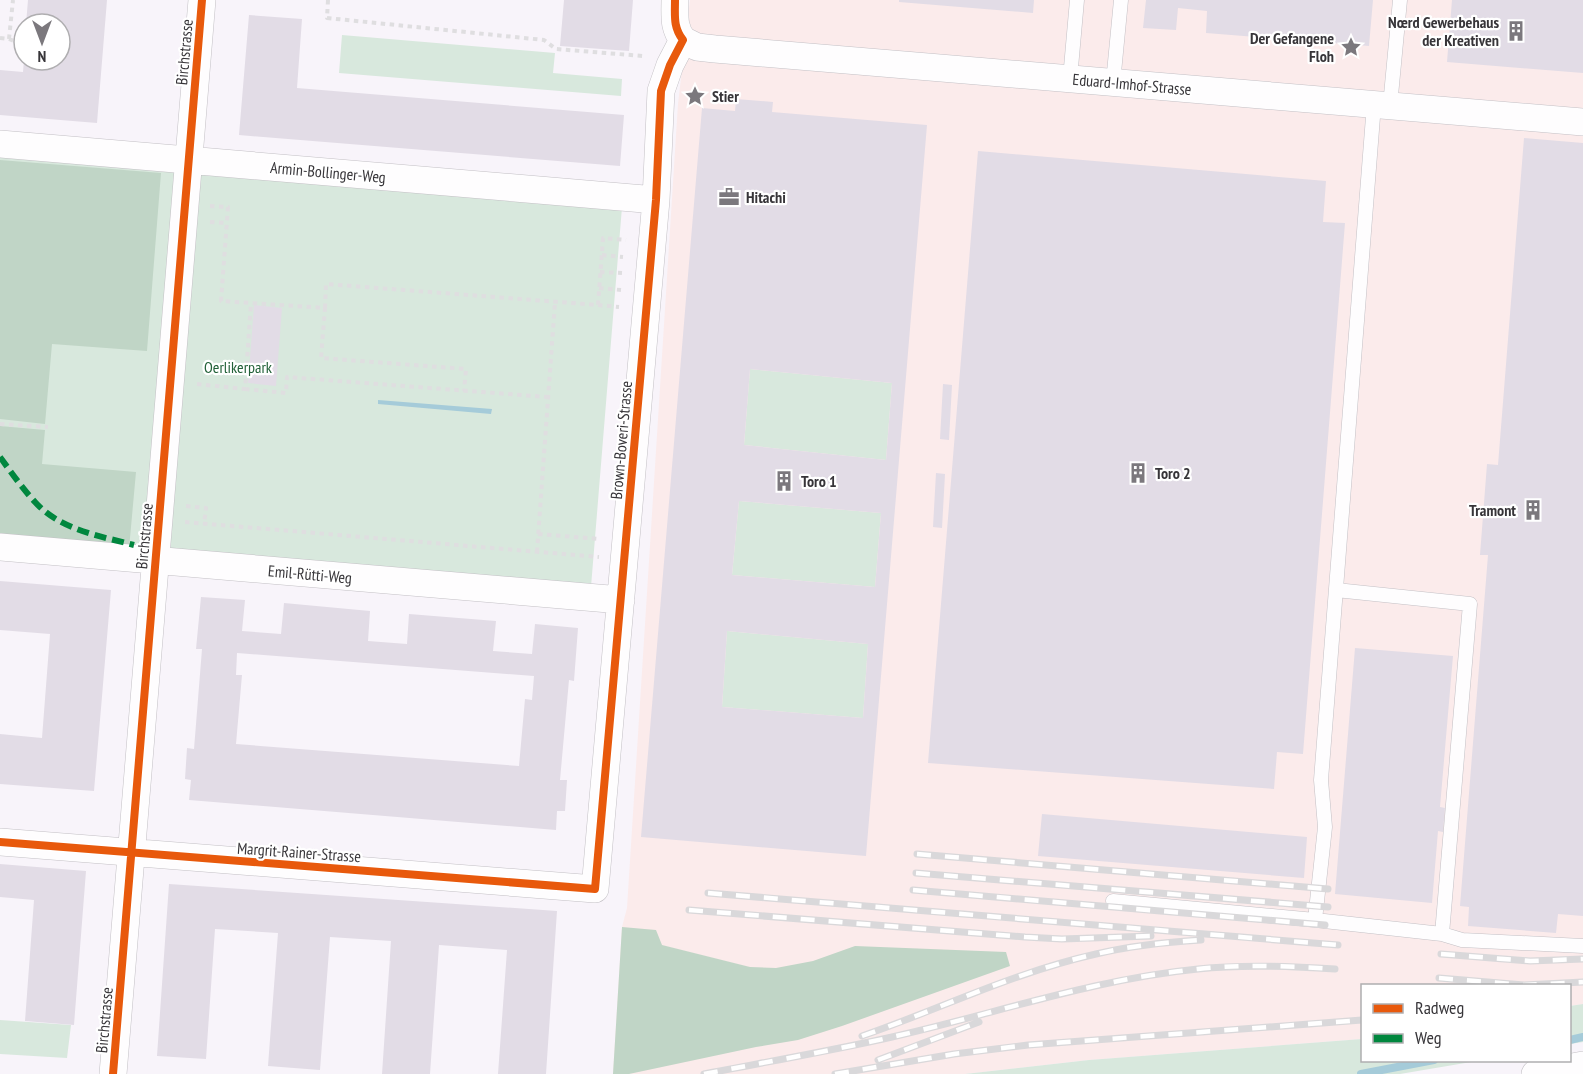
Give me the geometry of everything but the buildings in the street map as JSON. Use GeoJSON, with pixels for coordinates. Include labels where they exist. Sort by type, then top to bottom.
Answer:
{"type":"FeatureCollection","features":[{"type":"Feature","properties":{"kind":"street","name":"Birchstrasse"},"geometry":{"type":"LineString","coordinates":[[113,1074],[202,0]]}},
{"type":"Feature","properties":{"kind":"street"},"geometry":{"type":"LineString","coordinates":[[675,0],[674,22],[682,40]]}},
{"type":"Feature","properties":{"kind":"street","name":"Eduard-Imhof-Strasse"},"geometry":{"type":"LineString","coordinates":[[682,40],[697,47],[715,50],[1583,122]]}},
{"type":"Feature","properties":{"kind":"street","name":"Brown-Boveri-Strasse"},"geometry":{"type":"LineString","coordinates":[[596,889],[656,200],[661,91],[670,64],[682,40]]}},
{"type":"Feature","properties":{"kind":"street","name":"Armin-Bollinger-Weg"},"geometry":{"type":"LineString","coordinates":[[0,144],[656,200]]}},
{"type":"Feature","properties":{"kind":"street","name":"Emil-Rütti-Weg"},"geometry":{"type":"LineString","coordinates":[[0,547],[621,600]]}},
{"type":"Feature","properties":{"kind":"street","name":"Margrit-Rainer-Strasse"},"geometry":{"type":"LineString","coordinates":[[0,843],[596,889]]}},
{"type":"Feature","properties":{"kind":"street"},"geometry":{"type":"LineString","coordinates":[[1535,1074],[1583,1065]]}},
{"type":"Feature","properties":{"kind":"lane"},"geometry":{"type":"LineString","coordinates":[[1070,79],[1077,0]]}},
{"type":"Feature","properties":{"kind":"lane"},"geometry":{"type":"LineString","coordinates":[[1113,83],[1121,0]]}},
{"type":"Feature","properties":{"kind":"lane"},"geometry":{"type":"LineString","coordinates":[[1315,920],[1325,826],[1321,780],[1336,590],[1382,105],[1400,0]]}},
{"type":"Feature","properties":{"kind":"lane"},"geometry":{"type":"LineString","coordinates":[[1336,590],[1470,604],[1442,934]]}},
{"type":"Feature","properties":{"kind":"lane"},"geometry":{"type":"LineString","coordinates":[[1113,901],[1442,934],[1462,940],[1583,946]]}},
{"type":"Feature","properties":{"kind":"path"},"geometry":{"type":"LineString","coordinates":[[9,39],[13,0]]}},
{"type":"Feature","properties":{"kind":"path"},"geometry":{"type":"LineString","coordinates":[[328,0],[327,18],[544,40],[556,49],[643,56]]}},
{"type":"Feature","properties":{"kind":"path"},"geometry":{"type":"LineString","coordinates":[[0,38],[12,40]]}},
{"type":"Feature","properties":{"kind":"path"},"geometry":{"type":"LineString","coordinates":[[212,206],[228,207],[221,301],[325,308]]}},
{"type":"Feature","properties":{"kind":"path"},"geometry":{"type":"LineString","coordinates":[[210,222],[227,223]]}},
{"type":"Feature","properties":{"kind":"path"},"geometry":{"type":"LineString","coordinates":[[598,305],[603,238],[619,240]]}},
{"type":"Feature","properties":{"kind":"path"},"geometry":{"type":"LineString","coordinates":[[602,255],[618,257]]}},
{"type":"Feature","properties":{"kind":"path"},"geometry":{"type":"LineString","coordinates":[[600,272],[616,273]]}},
{"type":"Feature","properties":{"kind":"path"},"geometry":{"type":"LineString","coordinates":[[464,391],[466,369],[321,358],[326,284],[614,307]]}},
{"type":"Feature","properties":{"kind":"path"},"geometry":{"type":"LineString","coordinates":[[599,288],[615,290]]}},
{"type":"Feature","properties":{"kind":"path"},"geometry":{"type":"LineString","coordinates":[[537,552],[555,302]]}},
{"type":"Feature","properties":{"kind":"path"},"geometry":{"type":"LineString","coordinates":[[245,389],[251,303]]}},
{"type":"Feature","properties":{"kind":"path"},"geometry":{"type":"LineString","coordinates":[[192,384],[286,393],[287,377],[548,397]]}},
{"type":"Feature","properties":{"kind":"path"},"geometry":{"type":"LineString","coordinates":[[0,424],[48,427]]}},
{"type":"Feature","properties":{"kind":"path"},"geometry":{"type":"LineString","coordinates":[[186,506],[206,508],[204,524]]}},
{"type":"Feature","properties":{"kind":"path"},"geometry":{"type":"LineString","coordinates":[[186,522],[593,557]]}},
{"type":"Feature","properties":{"kind":"path"},"geometry":{"type":"LineString","coordinates":[[538,534],[595,539]]}},
{"type":"Feature","properties":{"kind":"shaded area"},"geometry":{"type":"Polygon","coordinates":[[[690,0],[1583,0],[1583,1004],[1571,1006],[1571,984],[1361,984],[1361,1039],[1089,1060],[965,1074],[613,1074],[622,927],[627,908],[678,104],[690,0]]]}},
{"type":"Feature","properties":{"kind":"green space"},"geometry":{"type":"Polygon","coordinates":[[[342,35],[555,53],[553,73],[622,79],[621,96],[339,73],[342,35]]]}},
{"type":"Feature","properties":{"kind":"green space","name":"Oerlikerpark"},"geometry":{"type":"Polygon","coordinates":[[[0,156],[622,207],[591,587],[0,538],[0,156]]]}},
{"type":"Feature","properties":{"kind":"green space"},"geometry":{"type":"Polygon","coordinates":[[[0,160],[161,173],[147,351],[52,344],[45,424],[0,419],[0,160]]]}},
{"type":"Feature","properties":{"kind":"green space"},"geometry":{"type":"Polygon","coordinates":[[[750,369],[892,383],[886,460],[744,445],[750,369]]]}},
{"type":"Feature","properties":{"kind":"green space"},"geometry":{"type":"Polygon","coordinates":[[[0,426],[45,430],[42,464],[136,472],[129,549],[0,537],[0,426]]]}},
{"type":"Feature","properties":{"kind":"green space"},"geometry":{"type":"Polygon","coordinates":[[[739,501],[881,513],[875,587],[732,575],[739,501]]]}},
{"type":"Feature","properties":{"kind":"green space"},"geometry":{"type":"Polygon","coordinates":[[[727,631],[868,644],[863,718],[722,707],[727,631]]]}},
{"type":"Feature","properties":{"kind":"green space"},"geometry":{"type":"Polygon","coordinates":[[[622,927],[656,930],[662,945],[750,967],[776,968],[813,961],[855,946],[1006,952],[1010,966],[798,1040],[629,1074],[613,1074],[622,927]]]}},
{"type":"Feature","properties":{"kind":"green space"},"geometry":{"type":"Polygon","coordinates":[[[1583,1004],[1583,1042],[1571,1044],[1571,1006],[1583,1004]]]}},
{"type":"Feature","properties":{"kind":"green space"},"geometry":{"type":"Polygon","coordinates":[[[0,1020],[71,1025],[67,1058],[0,1054],[0,1020]]]}},
{"type":"Feature","properties":{"kind":"green space"},"geometry":{"type":"Polygon","coordinates":[[[1361,1039],[1361,1062],[1471,1062],[1400,1074],[965,1074],[1089,1060],[1361,1039]]]}},
{"type":"Feature","properties":{"kind":"water"},"geometry":{"type":"Polygon","coordinates":[[[378,400],[492,409],[491,414],[378,404],[378,400]]]}},
{"type":"Feature","properties":{"kind":"waterway"},"geometry":{"type":"LineString","coordinates":[[1571,1040],[1583,1037]]}},
{"type":"Feature","properties":{"kind":"waterway"},"geometry":{"type":"LineString","coordinates":[[1361,1074],[1424,1062]]}},
{"type":"Feature","properties":{"kind":"railway"},"geometry":{"type":"LineString","coordinates":[[917,854],[1328,889]]}},
{"type":"Feature","properties":{"kind":"railway"},"geometry":{"type":"LineString","coordinates":[[916,873],[1328,907]]}},
{"type":"Feature","properties":{"kind":"railway"},"geometry":{"type":"LineString","coordinates":[[913,890],[1325,925]]}},
{"type":"Feature","properties":{"kind":"railway"},"geometry":{"type":"LineString","coordinates":[[708,893],[1338,945]]}},
{"type":"Feature","properties":{"kind":"railway"},"geometry":{"type":"LineString","coordinates":[[689,910],[1025,937],[1062,939],[1151,936]]}},
{"type":"Feature","properties":{"kind":"railway"},"geometry":{"type":"LineString","coordinates":[[862,1036],[1007,981],[1066,962],[1109,951],[1201,940]]}},
{"type":"Feature","properties":{"kind":"railway"},"geometry":{"type":"LineString","coordinates":[[1441,954],[1530,961],[1583,959]]}},
{"type":"Feature","properties":{"kind":"railway"},"geometry":{"type":"LineString","coordinates":[[704,1074],[892,1037],[1082,989],[1159,974],[1232,966],[1335,969]]}},
{"type":"Feature","properties":{"kind":"railway"},"geometry":{"type":"LineString","coordinates":[[1439,978],[1512,984]]}},
{"type":"Feature","properties":{"kind":"railway"},"geometry":{"type":"LineString","coordinates":[[1544,984],[1583,982]]}},
{"type":"Feature","properties":{"kind":"railway"},"geometry":{"type":"LineString","coordinates":[[835,1074],[954,1054],[1028,1045],[1361,1020]]}},
{"type":"Feature","properties":{"kind":"railway"},"geometry":{"type":"LineString","coordinates":[[878,1060],[979,1022]]}},
{"type":"Feature","properties":{"kind":"marked path"},"geometry":{"type":"LineString","coordinates":[[0,457],[21,486],[45,512],[81,531],[134,545]]}},
{"type":"Feature","properties":{"kind":"cycle path"},"geometry":{"type":"LineString","coordinates":[[113,1074],[202,0]]}},
{"type":"Feature","properties":{"kind":"cycle path"},"geometry":{"type":"LineString","coordinates":[[0,842],[595,889],[656,200],[661,91],[670,65],[683,40],[676,26],[675,0]]}},
{"type":"Feature","properties":{"kind":"place","name":"Nœrd Gewerbehaus der Kreativen"},"geometry":{"type":"Point","coordinates":[1516,31]}},
{"type":"Feature","properties":{"kind":"place","name":"Der Gefangene Floh"},"geometry":{"type":"Point","coordinates":[1351,47]}},
{"type":"Feature","properties":{"kind":"place","name":"Stier"},"geometry":{"type":"Point","coordinates":[695,96]}},
{"type":"Feature","properties":{"kind":"place","name":"Hitachi"},"geometry":{"type":"Point","coordinates":[729,197]}},
{"type":"Feature","properties":{"kind":"place","name":"Toro 2"},"geometry":{"type":"Point","coordinates":[1138,473]}},
{"type":"Feature","properties":{"kind":"place","name":"Toro 1"},"geometry":{"type":"Point","coordinates":[784,481]}},
{"type":"Feature","properties":{"kind":"place","name":"Tramont"},"geometry":{"type":"Point","coordinates":[1533,510]}}]}
